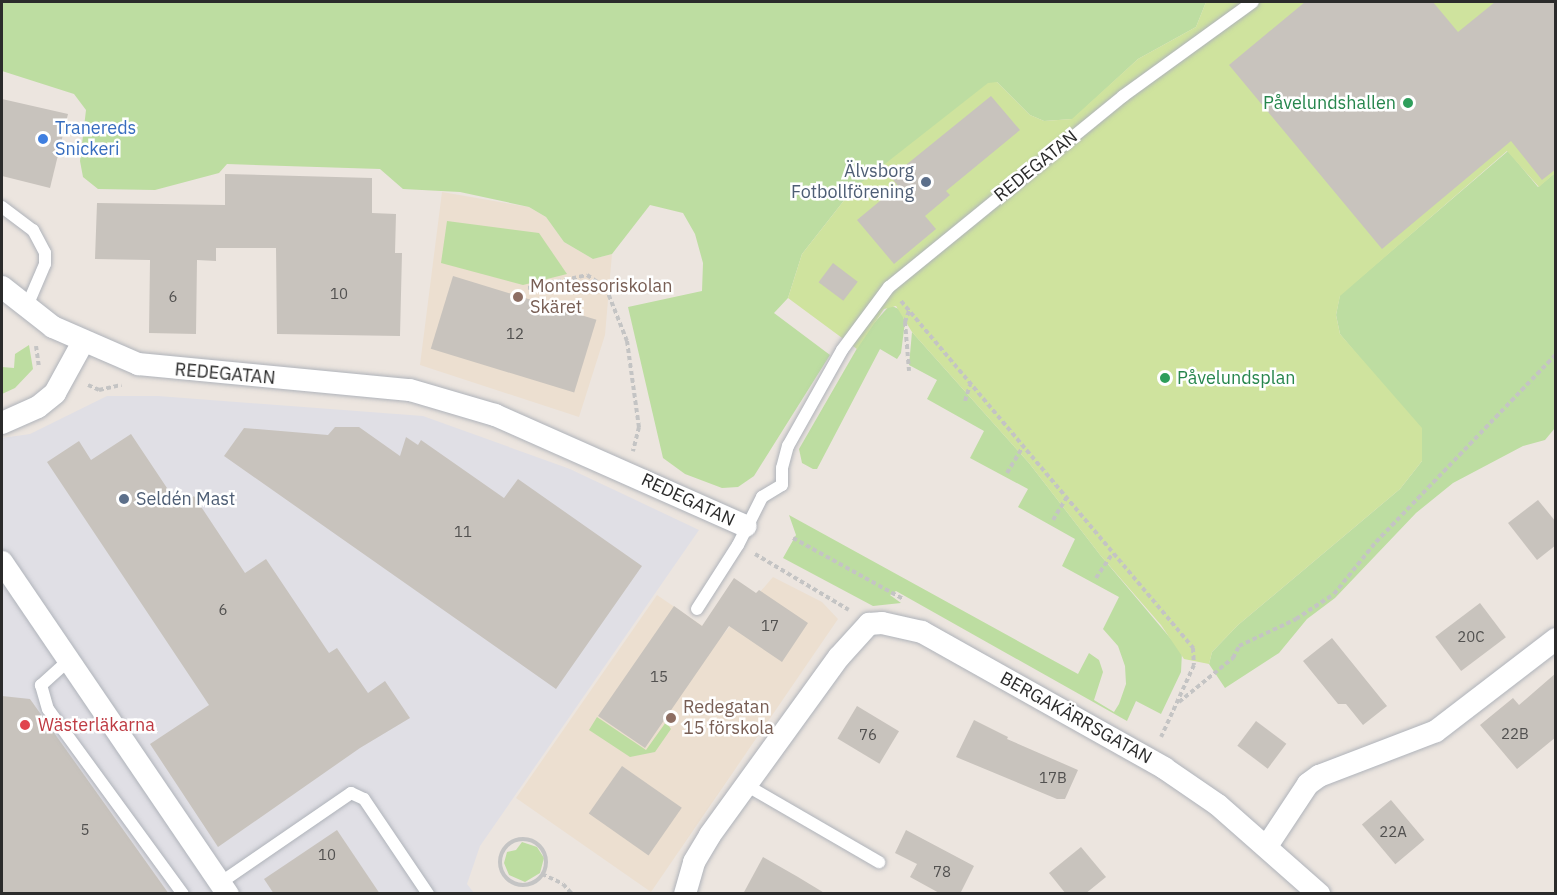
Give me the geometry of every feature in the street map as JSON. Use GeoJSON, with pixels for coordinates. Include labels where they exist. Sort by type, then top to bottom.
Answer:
{"type":"FeatureCollection","features":[{"type":"Feature","properties":{"kind":"street","name":"REDEGATAN"},"geometry":{"type":"LineString","coordinates":[[2,287],[83,342],[138,364],[176,370],[410,390],[495,416],[627,472],[742,536]]}},
{"type":"Feature","properties":{"kind":"street"},"geometry":{"type":"LineString","coordinates":[[2,423],[38,407],[55,393],[83,342]]}},
{"type":"Feature","properties":{"kind":"street"},"geometry":{"type":"LineString","coordinates":[[2,561],[224,888]]}},
{"type":"Feature","properties":{"kind":"street"},"geometry":{"type":"LineString","coordinates":[[685,894],[694,862],[838,657],[869,624]]}},
{"type":"Feature","properties":{"kind":"street","name":"BERGAKÄRRSGATAN"},"geometry":{"type":"LineString","coordinates":[[869,624],[904,625],[922,632],[1151,760],[1218,806],[1267,846],[1306,890]]}},
{"type":"Feature","properties":{"kind":"street"},"geometry":{"type":"LineString","coordinates":[[1267,846],[1308,784],[1319,776],[1436,731],[1556,639]]}},
{"type":"Feature","properties":{"kind":"lane","name":"REDEGATAN"},"geometry":{"type":"LineString","coordinates":[[742,536],[762,497],[782,485],[782,468],[788,446],[842,350],[889,287],[1123,96],[1253,2]]}},
{"type":"Feature","properties":{"kind":"lane"},"geometry":{"type":"LineString","coordinates":[[2,207],[33,230],[45,253],[45,264],[27,306]]}},
{"type":"Feature","properties":{"kind":"lane"},"geometry":{"type":"LineString","coordinates":[[697,609],[742,536]]}},
{"type":"Feature","properties":{"kind":"lane"},"geometry":{"type":"LineString","coordinates":[[69,660],[41,685],[48,709],[183,894]]}},
{"type":"Feature","properties":{"kind":"lane"},"geometry":{"type":"LineString","coordinates":[[747,785],[879,862]]}},
{"type":"Feature","properties":{"kind":"lane"},"geometry":{"type":"LineString","coordinates":[[224,888],[351,793],[364,799],[428,894]]}},
{"type":"Feature","properties":{"kind":"path"},"geometry":{"type":"LineString","coordinates":[[528,288],[587,275],[606,288],[627,341],[639,427],[627,472]]}},
{"type":"Feature","properties":{"kind":"path"},"geometry":{"type":"LineString","coordinates":[[889,287],[1193,648],[1194,665],[1151,760]]}},
{"type":"Feature","properties":{"kind":"path"},"geometry":{"type":"LineString","coordinates":[[909,310],[905,322],[909,371]]}},
{"type":"Feature","properties":{"kind":"path"},"geometry":{"type":"LineString","coordinates":[[1177,704],[1233,658],[1239,646],[1296,619],[1334,594],[1376,542],[1556,354]]}},
{"type":"Feature","properties":{"kind":"path"},"geometry":{"type":"LineString","coordinates":[[40,358],[99,390],[124,384]]}},
{"type":"Feature","properties":{"kind":"path"},"geometry":{"type":"LineString","coordinates":[[965,401],[971,384]]}},
{"type":"Feature","properties":{"kind":"path"},"geometry":{"type":"LineString","coordinates":[[1007,473],[1023,446]]}},
{"type":"Feature","properties":{"kind":"path"},"geometry":{"type":"LineString","coordinates":[[1053,520],[1066,498]]}},
{"type":"Feature","properties":{"kind":"path"},"geometry":{"type":"LineString","coordinates":[[742,536],[795,575],[869,624]]}},
{"type":"Feature","properties":{"kind":"path"},"geometry":{"type":"LineString","coordinates":[[793,538],[903,599]]}},
{"type":"Feature","properties":{"kind":"path"},"geometry":{"type":"LineString","coordinates":[[1096,578],[1113,553]]}},
{"type":"Feature","properties":{"kind":"path"},"geometry":{"type":"LineString","coordinates":[[515,840],[531,841],[545,855],[542,874],[528,884],[513,882],[502,870],[503,851],[515,840]]}},
{"type":"Feature","properties":{"kind":"path"},"geometry":{"type":"LineString","coordinates":[[542,874],[563,884],[572,894]]}},
{"type":"Feature","properties":{"kind":"shaded area","name":"Montessoriskolan Skäret"},"geometry":{"type":"Polygon","coordinates":[[[442,192],[529,207],[546,217],[564,242],[593,259],[612,254],[605,335],[579,417],[420,365],[442,192]]]}},
{"type":"Feature","properties":{"kind":"shaded area"},"geometry":{"type":"Polygon","coordinates":[[[107,396],[158,396],[423,416],[570,469],[699,530],[480,846],[467,884],[474,893],[2,894],[2,438],[30,434],[107,396]]]}},
{"type":"Feature","properties":{"kind":"shaded area","name":"Redegatan 15 förskola"},"geometry":{"type":"Polygon","coordinates":[[[773,577],[822,602],[838,619],[651,892],[516,798],[657,595],[720,638],[773,577]]]}},
{"type":"Feature","properties":{"kind":"green space"},"geometry":{"type":"Polygon","coordinates":[[[2,2],[1206,2],[1196,27],[1138,59],[1073,119],[1044,121],[1030,115],[997,82],[853,189],[802,254],[788,298],[774,313],[830,355],[754,476],[738,487],[722,488],[685,474],[663,458],[628,307],[702,291],[703,263],[695,234],[683,213],[650,205],[612,254],[593,259],[564,242],[546,217],[529,207],[460,192],[403,189],[380,169],[227,164],[219,173],[155,190],[98,189],[83,177],[80,161],[86,110],[74,94],[2,71],[2,2]]]}},
{"type":"Feature","properties":{"kind":"green space"},"geometry":{"type":"Polygon","coordinates":[[[1206,2],[1555,2],[1555,173],[1539,187],[1507,151],[1340,296],[1336,315],[1340,334],[1422,428],[1422,461],[1400,489],[1238,625],[1212,652],[1209,664],[1184,659],[1161,625],[1101,556],[1029,463],[912,332],[896,306],[884,309],[857,349],[788,298],[802,254],[853,189],[988,83],[997,82],[1030,115],[1044,121],[1072,119],[1138,59],[1196,27],[1206,2]]]}},
{"type":"Feature","properties":{"kind":"green space"},"geometry":{"type":"Polygon","coordinates":[[[1508,151],[1538,187],[1555,173],[1555,428],[1545,440],[1523,446],[1453,483],[1416,513],[1335,598],[1307,619],[1279,653],[1225,688],[1209,664],[1212,652],[1238,625],[1400,489],[1422,461],[1390,394],[1340,334],[1336,315],[1340,295],[1508,151]]]}},
{"type":"Feature","properties":{"kind":"green space"},"geometry":{"type":"Polygon","coordinates":[[[447,221],[539,233],[567,274],[523,285],[441,263],[447,221]]]}},
{"type":"Feature","properties":{"kind":"green space"},"geometry":{"type":"Polygon","coordinates":[[[890,305],[901,310],[905,322],[901,353],[897,359],[880,349],[817,469],[813,469],[802,463],[799,449],[867,331],[890,305]]]}},
{"type":"Feature","properties":{"kind":"green space"},"geometry":{"type":"Polygon","coordinates":[[[912,332],[1029,463],[1101,556],[1182,652],[1181,672],[1161,714],[1136,701],[1127,721],[896,591],[890,595],[901,603],[873,606],[783,558],[796,535],[789,515],[1078,674],[1089,653],[1099,660],[1103,672],[1094,700],[1114,712],[1119,704],[1126,684],[1125,666],[1118,646],[1103,629],[1119,597],[1062,566],[1075,539],[1018,507],[1028,489],[970,458],[984,431],[927,399],[937,380],[909,365],[912,332]]]}},
{"type":"Feature","properties":{"kind":"green space"},"geometry":{"type":"Polygon","coordinates":[[[29,345],[33,369],[15,388],[2,394],[2,367],[14,368],[15,354],[29,345]]]}},
{"type":"Feature","properties":{"kind":"green space"},"geometry":{"type":"Polygon","coordinates":[[[597,717],[646,750],[666,722],[671,729],[655,752],[630,757],[589,730],[597,717]]]}},
{"type":"Feature","properties":{"kind":"green space"},"geometry":{"type":"Polygon","coordinates":[[[522,842],[537,847],[544,858],[540,873],[525,882],[509,875],[504,863],[507,852],[516,850],[522,842]]]}},
{"type":"Feature","properties":{"kind":"building","name":"Påvelundshallen"},"geometry":{"type":"Polygon","coordinates":[[[1305,2],[1433,2],[1458,32],[1495,2],[1556,2],[1556,169],[1542,180],[1511,141],[1382,249],[1229,65],[1305,2]]]}},
{"type":"Feature","properties":{"kind":"building","name":"Älvsborg Fotbollförening"},"geometry":{"type":"Polygon","coordinates":[[[991,96],[1020,130],[946,191],[950,195],[925,216],[936,229],[894,264],[857,220],[898,186],[891,177],[991,96]]]}},
{"type":"Feature","properties":{"kind":"building"},"geometry":{"type":"Polygon","coordinates":[[[2,99],[68,114],[50,188],[2,176],[2,99]]]}},
{"type":"Feature","properties":{"kind":"building"},"geometry":{"type":"Polygon","coordinates":[[[225,174],[372,178],[372,213],[396,214],[395,253],[402,253],[400,336],[277,334],[276,248],[216,248],[216,261],[197,260],[196,334],[149,333],[150,260],[95,259],[97,203],[225,205],[225,174]]]}},
{"type":"Feature","properties":{"kind":"building"},"geometry":{"type":"Polygon","coordinates":[[[833,263],[858,282],[843,301],[819,282],[833,263]]]}},
{"type":"Feature","properties":{"kind":"building"},"geometry":{"type":"Polygon","coordinates":[[[453,276],[596,320],[574,393],[431,349],[453,276]]]}},
{"type":"Feature","properties":{"kind":"building"},"geometry":{"type":"Polygon","coordinates":[[[335,427],[359,427],[400,456],[406,437],[418,445],[421,440],[504,498],[518,479],[642,566],[556,689],[224,456],[244,428],[328,435],[335,427]]]}},
{"type":"Feature","properties":{"kind":"building"},"geometry":{"type":"Polygon","coordinates":[[[131,434],[179,506],[194,496],[245,573],[266,559],[329,653],[337,648],[368,693],[385,681],[410,718],[360,748],[218,847],[150,744],[209,705],[47,462],[79,441],[91,460],[131,434]]]}},
{"type":"Feature","properties":{"kind":"building"},"geometry":{"type":"Polygon","coordinates":[[[1538,500],[1556,522],[1556,545],[1537,560],[1508,523],[1538,500]]]}},
{"type":"Feature","properties":{"kind":"building"},"geometry":{"type":"Polygon","coordinates":[[[734,578],[756,593],[759,590],[808,623],[782,662],[729,626],[645,748],[598,716],[674,606],[702,626],[734,578]]]}},
{"type":"Feature","properties":{"kind":"building"},"geometry":{"type":"Polygon","coordinates":[[[1480,603],[1506,637],[1461,671],[1435,637],[1480,603]]]}},
{"type":"Feature","properties":{"kind":"building"},"geometry":{"type":"Polygon","coordinates":[[[1332,638],[1387,706],[1363,725],[1346,704],[1338,704],[1303,661],[1332,638]]]}},
{"type":"Feature","properties":{"kind":"building"},"geometry":{"type":"Polygon","coordinates":[[[1556,673],[1556,737],[1517,769],[1480,725],[1513,698],[1519,705],[1556,673]]]}},
{"type":"Feature","properties":{"kind":"building"},"geometry":{"type":"Polygon","coordinates":[[[2,696],[30,699],[169,894],[2,894],[2,696]]]}},
{"type":"Feature","properties":{"kind":"building"},"geometry":{"type":"Polygon","coordinates":[[[857,706],[899,731],[879,764],[837,739],[857,706]]]}},
{"type":"Feature","properties":{"kind":"building"},"geometry":{"type":"Polygon","coordinates":[[[974,720],[1008,737],[1007,739],[1078,770],[1065,799],[1057,799],[956,757],[974,720]]]}},
{"type":"Feature","properties":{"kind":"building"},"geometry":{"type":"Polygon","coordinates":[[[1256,721],[1286,744],[1268,769],[1237,746],[1256,721]]]}},
{"type":"Feature","properties":{"kind":"building"},"geometry":{"type":"Polygon","coordinates":[[[622,766],[682,808],[649,855],[589,814],[622,766]]]}},
{"type":"Feature","properties":{"kind":"building"},"geometry":{"type":"Polygon","coordinates":[[[1391,800],[1424,840],[1395,864],[1362,824],[1391,800]]]}},
{"type":"Feature","properties":{"kind":"building"},"geometry":{"type":"Polygon","coordinates":[[[337,830],[380,894],[274,894],[264,879],[337,830]]]}},
{"type":"Feature","properties":{"kind":"building"},"geometry":{"type":"Polygon","coordinates":[[[906,830],[974,866],[960,894],[941,894],[910,877],[917,864],[895,853],[906,830]]]}},
{"type":"Feature","properties":{"kind":"building"},"geometry":{"type":"Polygon","coordinates":[[[1081,847],[1106,877],[1085,894],[1066,894],[1049,873],[1081,847]]]}},
{"type":"Feature","properties":{"kind":"building"},"geometry":{"type":"Polygon","coordinates":[[[763,857],[798,877],[826,894],[743,894],[763,857]]]}},
{"type":"Feature","properties":{"kind":"place","name":"Påvelundshallen"},"geometry":{"type":"Point","coordinates":[1408,103]}},
{"type":"Feature","properties":{"kind":"place","name":"Tranereds Snickeri"},"geometry":{"type":"Point","coordinates":[43,139]}},
{"type":"Feature","properties":{"kind":"place","name":"Älvsborg Fotbollförening"},"geometry":{"type":"Point","coordinates":[926,182]}},
{"type":"Feature","properties":{"kind":"place","name":"Montessoriskolan Skäret"},"geometry":{"type":"Point","coordinates":[518,297]}},
{"type":"Feature","properties":{"kind":"place","name":"Påvelundsplan"},"geometry":{"type":"Point","coordinates":[1165,378]}},
{"type":"Feature","properties":{"kind":"place","name":"Seldén Mast"},"geometry":{"type":"Point","coordinates":[124,499]}},
{"type":"Feature","properties":{"kind":"place","name":"Redegatan 15 förskola"},"geometry":{"type":"Point","coordinates":[671,718]}},
{"type":"Feature","properties":{"kind":"place","name":"Wästerläkarna"},"geometry":{"type":"Point","coordinates":[25,725]}}]}
